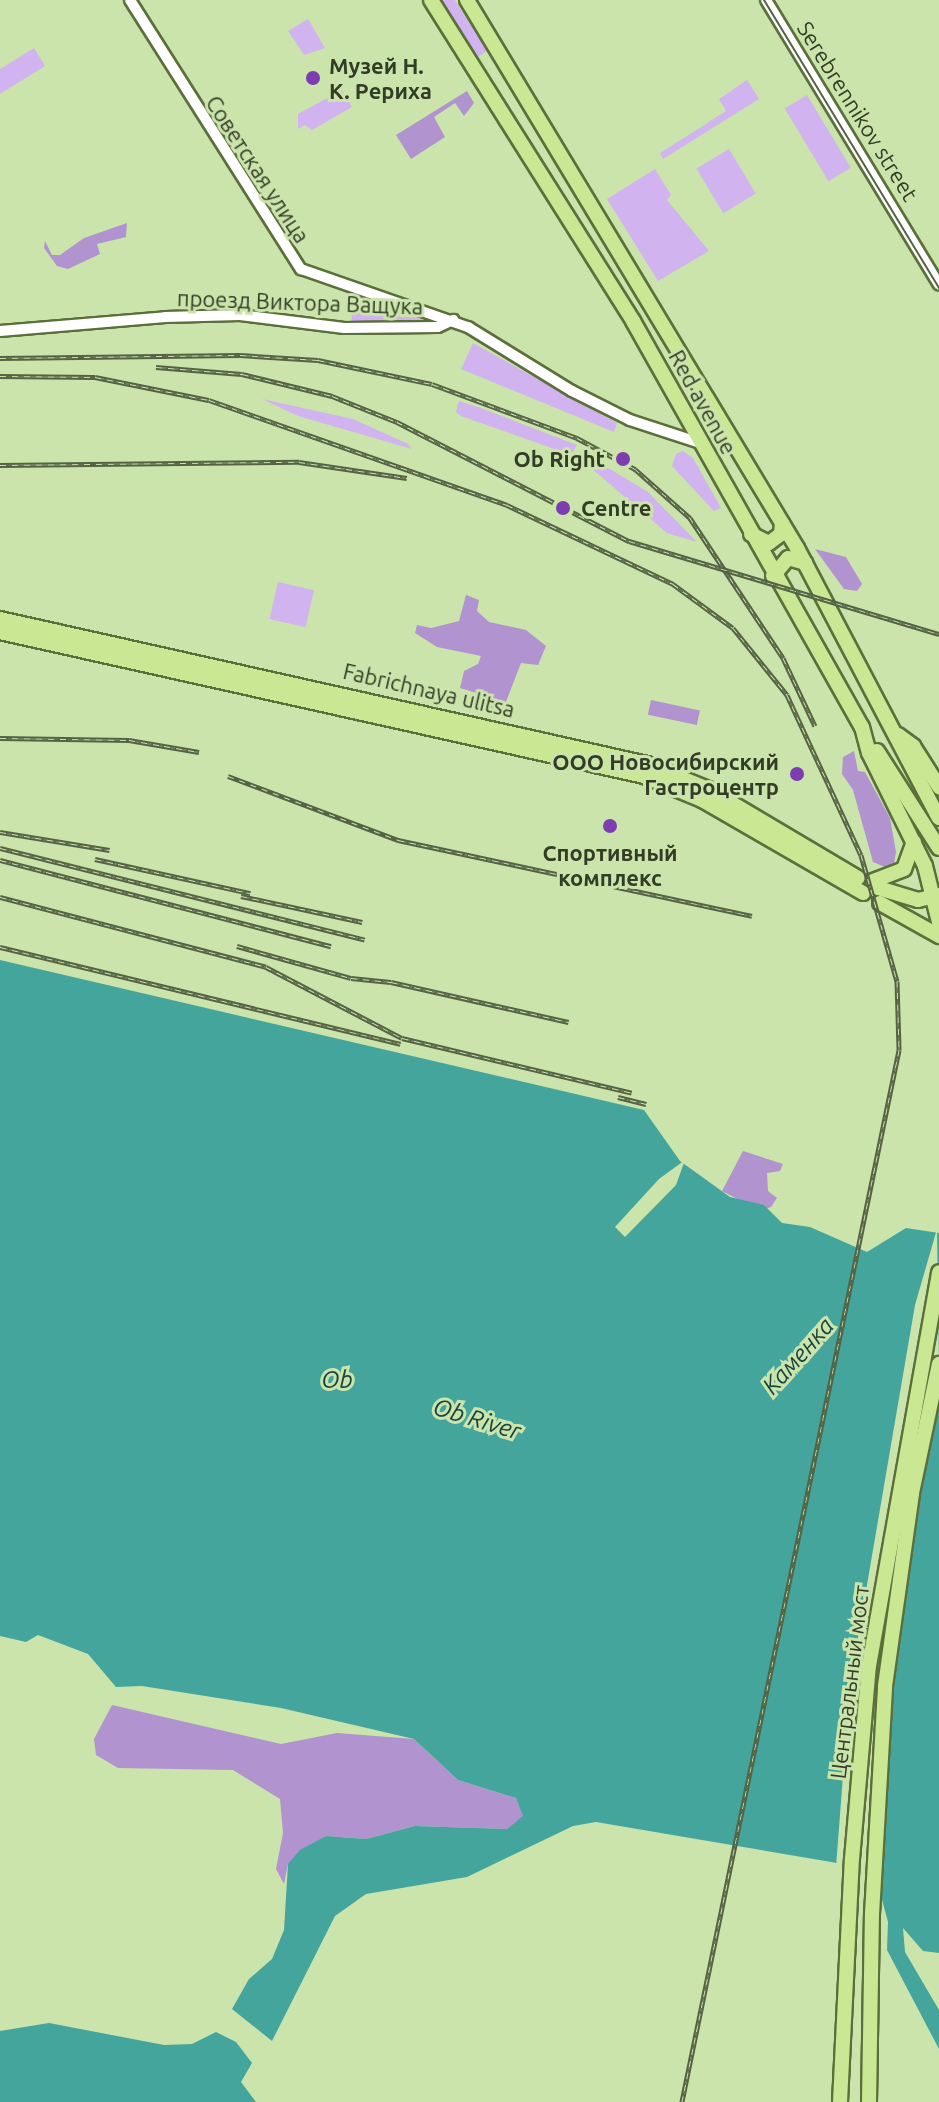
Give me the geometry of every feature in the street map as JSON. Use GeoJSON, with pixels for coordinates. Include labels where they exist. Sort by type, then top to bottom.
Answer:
{"type":"FeatureCollection","features":[{"type":"Feature","properties":{"kind":"main road","name":"Red avenue"},"geometry":{"type":"LineString","coordinates":[[431,0],[633,321],[773,576],[862,727],[869,753],[913,838],[935,896],[939,922]]}},
{"type":"Feature","properties":{"kind":"main road","name":"Red avenue"},"geometry":{"type":"LineString","coordinates":[[467,0],[728,430],[805,563],[893,731],[913,746],[939,787]]}},
{"type":"Feature","properties":{"kind":"main road"},"geometry":{"type":"LineString","coordinates":[[551,192],[576,176]]}},
{"type":"Feature","properties":{"kind":"main road"},"geometry":{"type":"LineString","coordinates":[[633,321],[656,308]]}},
{"type":"Feature","properties":{"kind":"main road"},"geometry":{"type":"LineString","coordinates":[[703,444],[728,430]]}},
{"type":"Feature","properties":{"kind":"main road"},"geometry":{"type":"LineString","coordinates":[[751,534],[769,543],[781,534],[782,523]]}},
{"type":"Feature","properties":{"kind":"main road"},"geometry":{"type":"LineString","coordinates":[[773,576],[788,558],[805,563]]}},
{"type":"Feature","properties":{"kind":"main road","name":"Fabrichnaya ulitsa"},"geometry":{"type":"LineString","coordinates":[[0,619],[647,764],[708,789],[826,866]]}},
{"type":"Feature","properties":{"kind":"main road","name":"Fabrichnaya ulitsa"},"geometry":{"type":"LineString","coordinates":[[0,632],[644,776],[702,800],[826,866]]}},
{"type":"Feature","properties":{"kind":"main road"},"geometry":{"type":"LineString","coordinates":[[862,727],[936,843]]}},
{"type":"Feature","properties":{"kind":"main road"},"geometry":{"type":"LineString","coordinates":[[893,731],[939,818]]}},
{"type":"Feature","properties":{"kind":"main road"},"geometry":{"type":"LineString","coordinates":[[870,887],[904,869],[912,858],[913,838]]}},
{"type":"Feature","properties":{"kind":"main road"},"geometry":{"type":"LineString","coordinates":[[826,866],[858,878]]}},
{"type":"Feature","properties":{"kind":"main road"},"geometry":{"type":"LineString","coordinates":[[826,866],[870,887],[918,900],[935,896]]}},
{"type":"Feature","properties":{"kind":"main road"},"geometry":{"type":"LineString","coordinates":[[880,903],[939,936]]}},
{"type":"Feature","properties":{"kind":"main road","name":"Центральный мост"},"geometry":{"type":"LineString","coordinates":[[840,2102],[852,1859],[869,1666],[939,1272]]}},
{"type":"Feature","properties":{"kind":"main road","name":"Центральный мост"},"geometry":{"type":"LineString","coordinates":[[869,2102],[871,1943],[885,1686],[912,1493],[939,1364]]}},
{"type":"Feature","properties":{"kind":"street","name":"Советская улица"},"geometry":{"type":"LineString","coordinates":[[130,0],[293,261],[312,275],[453,320],[630,420],[703,444]]}},
{"type":"Feature","properties":{"kind":"street","name":"Serebrennikov street"},"geometry":{"type":"LineString","coordinates":[[766,0],[939,284]]}},
{"type":"Feature","properties":{"kind":"street","name":"проезд Виктора Ващука"},"geometry":{"type":"LineString","coordinates":[[0,331],[165,317],[240,315],[344,328],[438,327],[453,320]]}},
{"type":"Feature","properties":{"kind":"shaded area"},"geometry":{"type":"Polygon","coordinates":[[[436,0],[455,0],[487,51],[473,60],[436,0]]]}},
{"type":"Feature","properties":{"kind":"shaded area"},"geometry":{"type":"Polygon","coordinates":[[[308,19],[325,48],[304,55],[288,31],[308,19]]]}},
{"type":"Feature","properties":{"kind":"shaded area"},"geometry":{"type":"Polygon","coordinates":[[[34,48],[45,66],[0,94],[0,69],[34,48]]]}},
{"type":"Feature","properties":{"kind":"shaded area"},"geometry":{"type":"Polygon","coordinates":[[[747,80],[759,99],[663,159],[660,153],[726,111],[719,99],[747,80]]]}},
{"type":"Feature","properties":{"kind":"shaded area"},"geometry":{"type":"Polygon","coordinates":[[[342,90],[352,107],[312,130],[305,125],[298,129],[298,114],[342,90]]]}},
{"type":"Feature","properties":{"kind":"shaded area"},"geometry":{"type":"Polygon","coordinates":[[[467,91],[474,103],[464,116],[455,103],[434,117],[445,137],[411,159],[396,135],[467,91]]]}},
{"type":"Feature","properties":{"kind":"shaded area"},"geometry":{"type":"Polygon","coordinates":[[[807,95],[851,168],[828,181],[785,108],[807,95]]]}},
{"type":"Feature","properties":{"kind":"shaded area"},"geometry":{"type":"Polygon","coordinates":[[[729,149],[756,194],[723,213],[696,169],[729,149]]]}},
{"type":"Feature","properties":{"kind":"shaded area"},"geometry":{"type":"Polygon","coordinates":[[[655,169],[671,195],[667,200],[709,251],[658,281],[607,199],[655,169]]]}},
{"type":"Feature","properties":{"kind":"shaded area"},"geometry":{"type":"Polygon","coordinates":[[[127,223],[126,237],[97,244],[100,254],[68,269],[57,266],[44,248],[45,241],[52,255],[60,255],[84,238],[127,223]]]}},
{"type":"Feature","properties":{"kind":"shaded area"},"geometry":{"type":"Polygon","coordinates":[[[354,295],[432,317],[431,323],[351,324],[354,295]]]}},
{"type":"Feature","properties":{"kind":"shaded area"},"geometry":{"type":"Polygon","coordinates":[[[473,343],[617,423],[614,432],[461,369],[473,343]]]}},
{"type":"Feature","properties":{"kind":"shaded area"},"geometry":{"type":"Polygon","coordinates":[[[262,399],[353,419],[408,444],[412,449],[298,416],[262,399]]]}},
{"type":"Feature","properties":{"kind":"shaded area"},"geometry":{"type":"Polygon","coordinates":[[[459,401],[577,445],[573,452],[560,451],[461,416],[456,412],[459,401]]]}},
{"type":"Feature","properties":{"kind":"shaded area"},"geometry":{"type":"Polygon","coordinates":[[[683,451],[693,458],[721,508],[714,511],[672,466],[676,454],[683,451]]]}},
{"type":"Feature","properties":{"kind":"shaded area"},"geometry":{"type":"Polygon","coordinates":[[[584,462],[600,463],[648,492],[697,542],[667,533],[584,462]]]}},
{"type":"Feature","properties":{"kind":"shaded area"},"geometry":{"type":"Polygon","coordinates":[[[815,549],[846,557],[862,584],[857,591],[844,589],[815,549]]]}},
{"type":"Feature","properties":{"kind":"shaded area"},"geometry":{"type":"Polygon","coordinates":[[[278,582],[314,590],[306,627],[269,619],[278,582]]]}},
{"type":"Feature","properties":{"kind":"shaded area"},"geometry":{"type":"Polygon","coordinates":[[[466,595],[479,600],[477,611],[489,622],[526,630],[546,646],[538,665],[521,663],[502,712],[488,707],[487,696],[460,688],[464,671],[478,664],[481,656],[437,647],[415,633],[417,625],[431,628],[459,621],[466,595]]]}},
{"type":"Feature","properties":{"kind":"shaded area"},"geometry":{"type":"Polygon","coordinates":[[[651,700],[700,710],[697,725],[648,715],[651,700]]]}},
{"type":"Feature","properties":{"kind":"shaded area"},"geometry":{"type":"Polygon","coordinates":[[[854,751],[858,771],[865,772],[890,818],[896,852],[894,864],[887,868],[873,862],[853,790],[842,774],[843,757],[854,751]]]}},
{"type":"Feature","properties":{"kind":"shaded area"},"geometry":{"type":"Polygon","coordinates":[[[743,1151],[783,1164],[780,1171],[767,1173],[768,1191],[777,1198],[771,1207],[761,1211],[722,1191],[743,1151]]]}},
{"type":"Feature","properties":{"kind":"shaded area"},"geometry":{"type":"Polygon","coordinates":[[[112,1705],[281,1744],[337,1733],[414,1739],[458,1780],[516,1798],[524,1817],[507,1829],[415,1826],[366,1839],[326,1836],[288,1864],[284,1884],[276,1869],[283,1833],[280,1799],[233,1770],[118,1768],[96,1755],[94,1739],[112,1705]]]}},
{"type":"Feature","properties":{"kind":"water","name":"Ob"},"geometry":{"type":"Polygon","coordinates":[[[0,960],[644,1110],[680,1161],[730,1197],[764,1205],[782,1223],[810,1227],[867,1252],[906,1228],[939,1233],[939,1953],[923,1951],[903,1928],[905,1952],[939,2010],[939,2049],[887,1950],[888,1922],[877,1881],[837,1863],[596,1822],[573,1826],[467,1877],[366,1894],[335,1916],[272,2041],[232,2009],[249,1979],[272,1959],[284,1930],[288,1864],[300,1850],[326,1836],[366,1839],[415,1826],[507,1829],[523,1816],[516,1798],[458,1780],[414,1739],[281,1708],[142,1686],[116,1687],[88,1654],[38,1635],[26,1642],[0,1636],[0,960]]]}},
{"type":"Feature","properties":{"kind":"water"},"geometry":{"type":"Polygon","coordinates":[[[49,2023],[164,2045],[192,2044],[216,2032],[236,2042],[252,2063],[241,2082],[256,2102],[0,2102],[0,2031],[49,2023]]]}},
{"type":"Feature","properties":{"kind":"pier"},"geometry":{"type":"Polygon","coordinates":[[[685,1160],[676,1185],[625,1237],[615,1227],[659,1179],[685,1160]]]}},
{"type":"Feature","properties":{"kind":"pier"},"geometry":{"type":"Polygon","coordinates":[[[937,1229],[939,1364],[885,1686],[873,1883],[836,1867],[850,1684],[915,1305],[937,1229]]]}},
{"type":"Feature","properties":{"kind":"tram line"},"geometry":{"type":"LineString","coordinates":[[764,0],[939,288]]}},
{"type":"Feature","properties":{"kind":"railway"},"geometry":{"type":"LineString","coordinates":[[0,358],[240,355],[318,360],[432,384],[577,438],[635,469],[690,518],[783,658],[815,726]]}},
{"type":"Feature","properties":{"kind":"railway"},"geometry":{"type":"LineString","coordinates":[[156,367],[242,374],[332,396],[397,422],[629,541],[939,634]]}},
{"type":"Feature","properties":{"kind":"railway"},"geometry":{"type":"LineString","coordinates":[[0,376],[95,377],[209,400],[507,505],[673,584],[733,628],[787,695],[861,855],[897,981],[899,1050],[682,2102]]}},
{"type":"Feature","properties":{"kind":"railway"},"geometry":{"type":"LineString","coordinates":[[0,465],[299,462],[407,478]]}},
{"type":"Feature","properties":{"kind":"railway"},"geometry":{"type":"LineString","coordinates":[[0,738],[129,740],[199,752]]}},
{"type":"Feature","properties":{"kind":"railway"},"geometry":{"type":"LineString","coordinates":[[228,776],[398,840],[752,916]]}},
{"type":"Feature","properties":{"kind":"railway"},"geometry":{"type":"LineString","coordinates":[[0,832],[110,850]]}},
{"type":"Feature","properties":{"kind":"railway"},"geometry":{"type":"LineString","coordinates":[[0,848],[365,940]]}},
{"type":"Feature","properties":{"kind":"railway"},"geometry":{"type":"LineString","coordinates":[[95,859],[250,893]]}},
{"type":"Feature","properties":{"kind":"railway"},"geometry":{"type":"LineString","coordinates":[[0,860],[331,946]]}},
{"type":"Feature","properties":{"kind":"railway"},"geometry":{"type":"LineString","coordinates":[[241,896],[362,922]]}},
{"type":"Feature","properties":{"kind":"railway"},"geometry":{"type":"LineString","coordinates":[[0,897],[266,967],[402,1038],[632,1093]]}},
{"type":"Feature","properties":{"kind":"railway"},"geometry":{"type":"LineString","coordinates":[[237,946],[351,978],[391,982],[569,1022]]}},
{"type":"Feature","properties":{"kind":"railway"},"geometry":{"type":"LineString","coordinates":[[0,947],[400,1044]]}},
{"type":"Feature","properties":{"kind":"railway"},"geometry":{"type":"LineString","coordinates":[[618,1097],[646,1104]]}},
{"type":"Feature","properties":{"kind":"place","name":"Музей Н. К. Рериха"},"geometry":{"type":"Point","coordinates":[313,78]}},
{"type":"Feature","properties":{"kind":"place","name":"Ob Right"},"geometry":{"type":"Point","coordinates":[623,459]}},
{"type":"Feature","properties":{"kind":"place","name":"Centre"},"geometry":{"type":"Point","coordinates":[563,508]}},
{"type":"Feature","properties":{"kind":"place","name":"ООО Новосибирский Гастроцентр"},"geometry":{"type":"Point","coordinates":[797,774]}},
{"type":"Feature","properties":{"kind":"place","name":"Спортивный комплекс"},"geometry":{"type":"Point","coordinates":[610,826]}},
{"type":"Feature","properties":{"kind":"water label","name":"Каменка"},"geometry":{"type":"Point","coordinates":[798,1356]}},
{"type":"Feature","properties":{"kind":"water label","name":"Ob River"},"geometry":{"type":"Point","coordinates":[477,1419]}}]}
